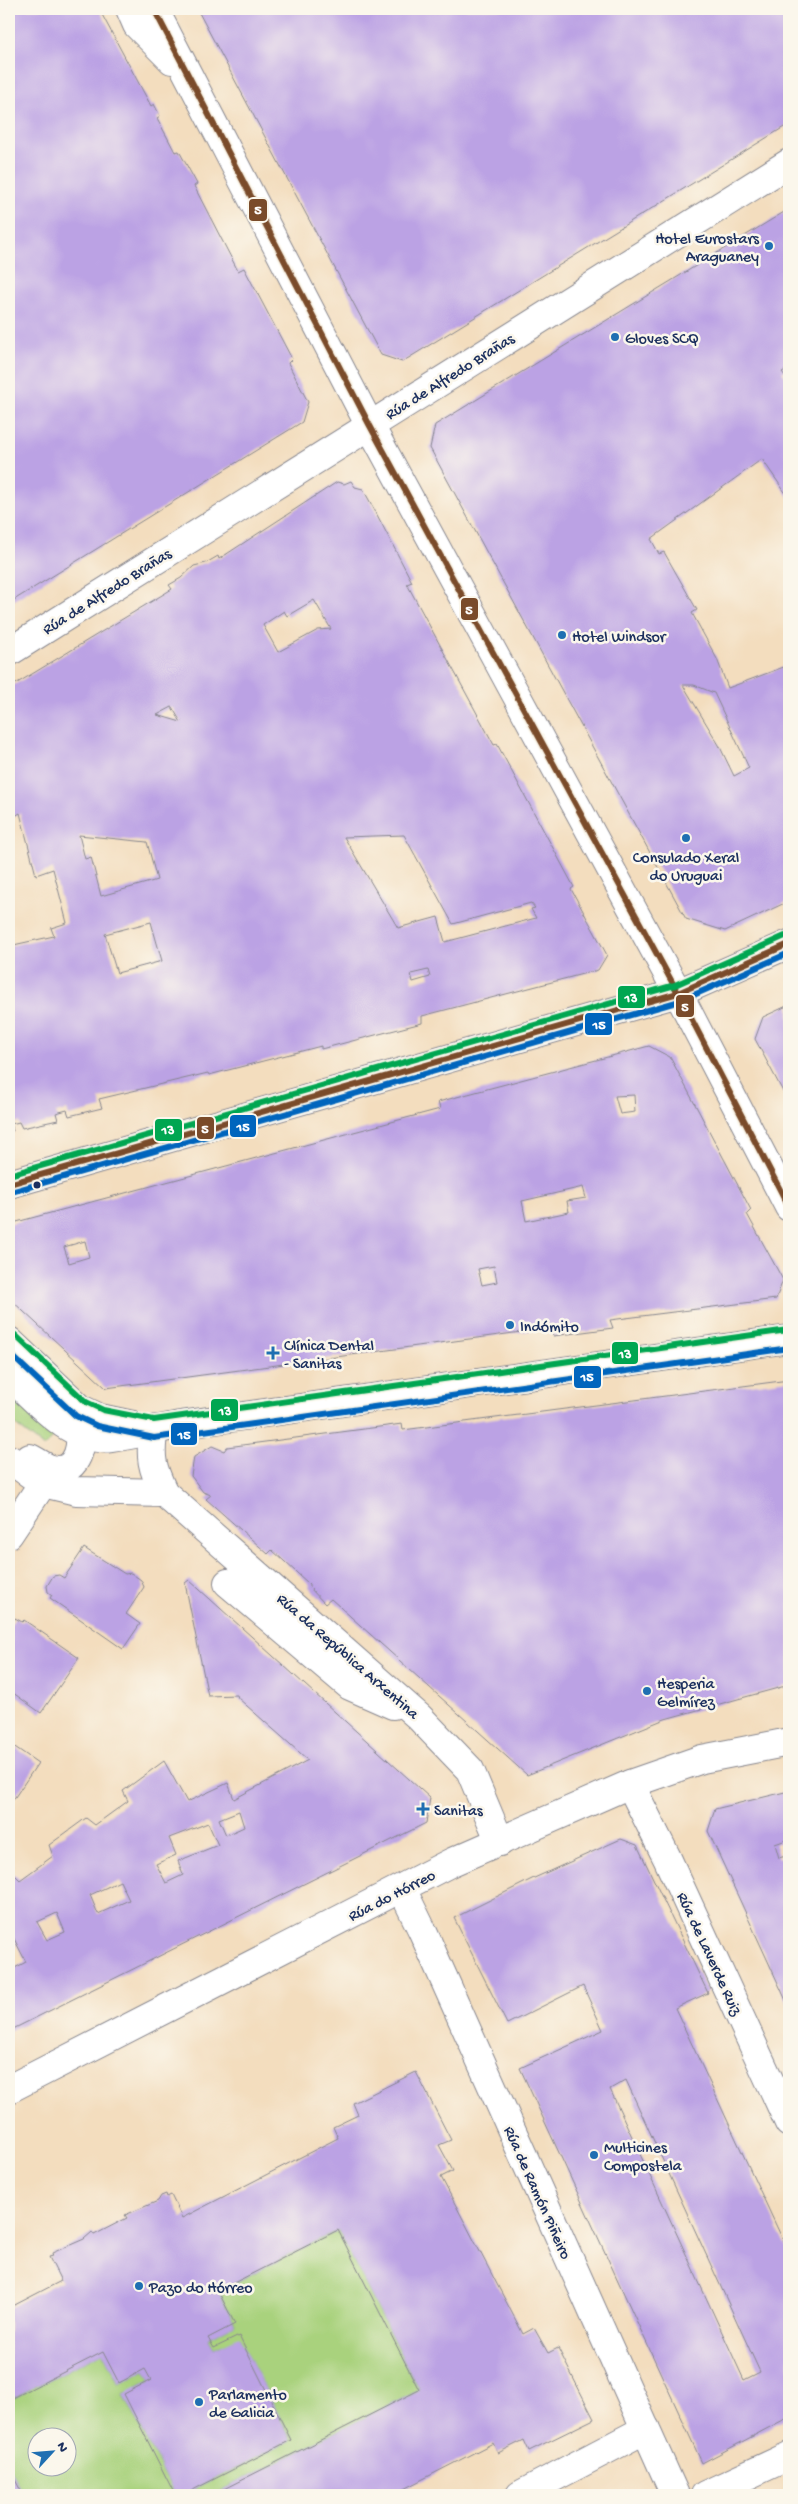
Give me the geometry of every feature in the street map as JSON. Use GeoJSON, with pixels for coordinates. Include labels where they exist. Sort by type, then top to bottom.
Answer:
{"type":"FeatureCollection","features":[{"type":"Feature","properties":{"kind":"street"},"geometry":{"type":"LineString","coordinates":[[130,9],[137,25],[193,80]]}},
{"type":"Feature","properties":{"kind":"street"},"geometry":{"type":"LineString","coordinates":[[154,9],[193,80],[369,424],[678,993],[789,1207]]}},
{"type":"Feature","properties":{"kind":"street","name":"Rúa de Alfredo Brañas"},"geometry":{"type":"LineString","coordinates":[[9,652],[369,424],[789,163]]}},
{"type":"Feature","properties":{"kind":"street"},"geometry":{"type":"LineString","coordinates":[[9,1184],[678,993],[789,944]]}},
{"type":"Feature","properties":{"kind":"street"},"geometry":{"type":"LineString","coordinates":[[9,1375],[61,1423],[80,1433],[109,1438],[154,1429],[789,1338]]}},
{"type":"Feature","properties":{"kind":"street"},"geometry":{"type":"LineString","coordinates":[[9,1341],[81,1409],[100,1418],[154,1429]]}},
{"type":"Feature","properties":{"kind":"street"},"geometry":{"type":"LineString","coordinates":[[9,1459],[43,1483],[76,1491],[164,1493],[152,1470],[150,1449],[154,1429]]}},
{"type":"Feature","properties":{"kind":"street"},"geometry":{"type":"LineString","coordinates":[[9,1447],[48,1468],[59,1470],[76,1461],[82,1447],[80,1433]]}},
{"type":"Feature","properties":{"kind":"street"},"geometry":{"type":"LineString","coordinates":[[9,1534],[43,1483]]}},
{"type":"Feature","properties":{"kind":"street","name":"Rúa da República Arxentina"},"geometry":{"type":"LineString","coordinates":[[164,1493],[420,1717],[470,1770],[500,1842]]}},
{"type":"Feature","properties":{"kind":"street"},"geometry":{"type":"LineString","coordinates":[[228,1583],[350,1686],[420,1717]]}},
{"type":"Feature","properties":{"kind":"street","name":"Rúa do Hórreo"},"geometry":{"type":"LineString","coordinates":[[9,2089],[452,1862],[630,1784],[702,1759],[789,1742]]}},
{"type":"Feature","properties":{"kind":"street","name":"Rúa de Laverde Ruiz"},"geometry":{"type":"LineString","coordinates":[[630,1784],[667,1858],[789,2123]]}},
{"type":"Feature","properties":{"kind":"street","name":"Rúa de Ramón Piñeiro"},"geometry":{"type":"LineString","coordinates":[[402,1889],[675,2495]]}},
{"type":"Feature","properties":{"kind":"street"},"geometry":{"type":"LineString","coordinates":[[520,2495],[646,2429]]}},
{"type":"Feature","properties":{"kind":"street"},"geometry":{"type":"LineString","coordinates":[[705,2495],[789,2456]]}},
{"type":"Feature","properties":{"kind":"green space"},"geometry":{"type":"Polygon","coordinates":[[[9,1388],[57,1434],[44,1447],[9,1420],[9,1388]]]}},
{"type":"Feature","properties":{"kind":"green space"},"geometry":{"type":"Polygon","coordinates":[[[338,2230],[419,2390],[212,2495],[183,2495],[291,2440],[239,2337],[214,2348],[208,2338],[235,2324],[218,2291],[338,2230]]]}},
{"type":"Feature","properties":{"kind":"green space"},"geometry":{"type":"Polygon","coordinates":[[[103,2352],[119,2383],[145,2369],[151,2380],[124,2394],[175,2495],[23,2495],[9,2468],[9,2400],[103,2352]]]}},
{"type":"Feature","properties":{"kind":"building"},"geometry":{"type":"Polygon","coordinates":[[[9,9],[99,9],[151,106],[154,104],[160,116],[157,118],[175,152],[179,151],[197,184],[194,186],[238,271],[244,268],[292,359],[288,363],[308,402],[302,422],[9,603],[9,9]]]}},
{"type":"Feature","properties":{"kind":"building"},"geometry":{"type":"Polygon","coordinates":[[[197,9],[789,9],[789,124],[402,362],[381,355],[197,9]]]}},
{"type":"Feature","properties":{"kind":"building"},"geometry":{"type":"Polygon","coordinates":[[[789,209],[789,368],[782,372],[789,381],[789,498],[762,459],[651,539],[659,554],[664,552],[697,610],[692,613],[717,659],[728,688],[789,665],[789,901],[725,931],[686,919],[430,448],[435,425],[789,209]],[[683,685],[719,745],[734,776],[749,768],[714,693],[694,685],[683,685]]]}},
{"type":"Feature","properties":{"kind":"building"},"geometry":{"type":"Polygon","coordinates":[[[351,481],[355,487],[363,489],[412,582],[407,584],[494,745],[497,744],[574,887],[571,889],[607,955],[598,970],[422,1016],[422,1023],[321,1049],[321,1046],[209,1075],[208,1073],[99,1099],[102,1108],[69,1116],[67,1110],[56,1113],[58,1120],[22,1128],[19,1122],[11,1124],[13,1131],[9,1132],[9,946],[54,936],[51,928],[67,923],[53,869],[36,875],[20,813],[9,820],[9,688],[172,589],[169,585],[181,578],[194,566],[206,563],[218,556],[219,559],[337,482],[344,484],[351,481]],[[314,600],[287,616],[284,611],[263,625],[278,652],[318,630],[331,629],[314,600]],[[172,707],[157,715],[181,722],[172,707]],[[79,835],[85,859],[91,857],[101,896],[157,880],[147,842],[79,835]],[[404,835],[344,837],[398,928],[438,917],[445,942],[536,918],[531,909],[535,908],[531,903],[453,924],[404,835]],[[151,922],[105,934],[117,973],[162,961],[151,922]],[[428,970],[411,974],[413,982],[430,977],[428,970]]]}},
{"type":"Feature","properties":{"kind":"building"},"geometry":{"type":"Polygon","coordinates":[[[789,1005],[789,1103],[755,1039],[763,1017],[789,1005]]]}},
{"type":"Feature","properties":{"kind":"building"},"geometry":{"type":"Polygon","coordinates":[[[649,1046],[670,1057],[751,1210],[747,1214],[783,1280],[776,1299],[610,1320],[613,1328],[553,1336],[551,1328],[106,1388],[9,1298],[9,1224],[440,1109],[438,1102],[649,1046]],[[634,1095],[615,1096],[620,1114],[635,1112],[634,1095]],[[583,1187],[522,1201],[526,1221],[569,1212],[567,1201],[586,1198],[583,1187]],[[85,1241],[64,1247],[69,1263],[89,1257],[85,1241]],[[494,1266],[478,1269],[482,1285],[497,1282],[494,1266]]]}},
{"type":"Feature","properties":{"kind":"building"},"geometry":{"type":"Polygon","coordinates":[[[789,1380],[789,1685],[665,1719],[527,1775],[331,1599],[325,1604],[309,1587],[309,1584],[272,1550],[268,1554],[206,1499],[211,1495],[203,1492],[191,1476],[194,1457],[212,1446],[224,1451],[227,1447],[402,1424],[403,1430],[789,1380]]]}},
{"type":"Feature","properties":{"kind":"building"},"geometry":{"type":"Polygon","coordinates":[[[84,1548],[125,1574],[131,1573],[141,1580],[144,1587],[126,1614],[140,1624],[123,1649],[50,1598],[52,1595],[48,1592],[47,1586],[53,1576],[59,1575],[64,1578],[84,1548]]]}},
{"type":"Feature","properties":{"kind":"building"},"geometry":{"type":"Polygon","coordinates":[[[189,1580],[430,1798],[426,1823],[9,2031],[9,1971],[26,1962],[9,1929],[9,1874],[12,1872],[20,1880],[53,1856],[49,1845],[86,1818],[95,1825],[128,1801],[123,1791],[164,1761],[187,1802],[228,1783],[234,1799],[308,1760],[238,1698],[237,1695],[208,1696],[185,1583],[189,1580]],[[239,1811],[219,1819],[226,1835],[244,1827],[239,1811]],[[208,1823],[169,1838],[176,1855],[156,1864],[166,1883],[183,1875],[178,1861],[218,1845],[208,1823]],[[120,1881],[90,1895],[98,1914],[129,1900],[120,1881]],[[57,1913],[37,1922],[47,1940],[65,1932],[57,1913]]]}},
{"type":"Feature","properties":{"kind":"building"},"geometry":{"type":"Polygon","coordinates":[[[15,1618],[22,1622],[24,1620],[79,1658],[41,1713],[9,1690],[9,1671],[12,1666],[9,1664],[9,1643],[12,1638],[9,1635],[9,1628],[15,1618]]]}},
{"type":"Feature","properties":{"kind":"building"},"geometry":{"type":"Polygon","coordinates":[[[9,1743],[38,1763],[13,1800],[9,1798],[9,1743]]]}},
{"type":"Feature","properties":{"kind":"building"},"geometry":{"type":"Polygon","coordinates":[[[789,1791],[789,1839],[775,1844],[779,1858],[789,1855],[789,1893],[787,1894],[789,1904],[789,2007],[708,1831],[715,1809],[789,1791]]]}},
{"type":"Feature","properties":{"kind":"building"},"geometry":{"type":"Polygon","coordinates":[[[621,1839],[637,1845],[708,1993],[675,2008],[789,2253],[789,2417],[702,2463],[520,2068],[603,2030],[583,1986],[507,2024],[454,1918],[532,1879],[621,1839]],[[626,2080],[610,2089],[744,2380],[760,2372],[626,2080]]]}},
{"type":"Feature","properties":{"kind":"building","name":"Pazo do Hórreo"},"geometry":{"type":"Polygon","coordinates":[[[416,2072],[451,2140],[439,2145],[453,2171],[441,2177],[523,2334],[534,2328],[548,2353],[558,2348],[594,2419],[529,2451],[524,2440],[498,2453],[493,2443],[392,2495],[212,2495],[419,2390],[338,2230],[218,2291],[235,2324],[208,2338],[214,2348],[239,2336],[291,2440],[183,2495],[175,2495],[124,2394],[151,2380],[145,2369],[119,2383],[103,2352],[9,2400],[9,2308],[61,2281],[49,2257],[53,2256],[52,2253],[84,2239],[92,2232],[94,2235],[127,2218],[125,2215],[158,2201],[161,2196],[166,2194],[167,2197],[171,2195],[182,2218],[338,2138],[333,2127],[358,2115],[353,2103],[416,2072]]]}},
{"type":"Feature","properties":{"kind":"building"},"geometry":{"type":"Polygon","coordinates":[[[9,2468],[23,2495],[9,2495],[9,2468]]]}},
{"type":"Feature","properties":{"kind":"transit line","name":"5"},"geometry":{"type":"LineString","coordinates":[[154,9],[369,424],[678,993],[789,1207]]}},
{"type":"Feature","properties":{"kind":"transit line","name":"13"},"geometry":{"type":"LineString","coordinates":[[9,1175],[675,985],[785,936]]}},
{"type":"Feature","properties":{"kind":"transit line","name":"5"},"geometry":{"type":"LineString","coordinates":[[9,1184],[678,993],[789,944]]}},
{"type":"Feature","properties":{"kind":"transit line","name":"15"},"geometry":{"type":"LineString","coordinates":[[11,1192],[680,1001],[789,953]]}},
{"type":"Feature","properties":{"kind":"transit line","name":"13"},"geometry":{"type":"LineString","coordinates":[[15,1335],[86,1402],[103,1410],[154,1420],[788,1330]]}},
{"type":"Feature","properties":{"kind":"transit line","name":"15"},"geometry":{"type":"LineString","coordinates":[[9,1353],[76,1416],[97,1426],[154,1438],[789,1348]]}},
{"type":"Feature","properties":{"kind":"place","name":"Hotel Eurostars Araguaney"},"geometry":{"type":"Point","coordinates":[769,246]}},
{"type":"Feature","properties":{"kind":"place","name":"Gloves SCQ"},"geometry":{"type":"Point","coordinates":[615,337]}},
{"type":"Feature","properties":{"kind":"place","name":"Hotel Windsor"},"geometry":{"type":"Point","coordinates":[562,635]}},
{"type":"Feature","properties":{"kind":"place","name":"Consulado Xeral do Uruguai"},"geometry":{"type":"Point","coordinates":[686,838]}},
{"type":"Feature","properties":{"kind":"place","name":"Indómito"},"geometry":{"type":"Point","coordinates":[510,1325]}},
{"type":"Feature","properties":{"kind":"place","name":"Clínica Dental - Sanitas"},"geometry":{"type":"Point","coordinates":[273,1353]}},
{"type":"Feature","properties":{"kind":"place","name":"Hesperia Gelmírez"},"geometry":{"type":"Point","coordinates":[647,1691]}},
{"type":"Feature","properties":{"kind":"place","name":"Sanitas"},"geometry":{"type":"Point","coordinates":[423,1809]}},
{"type":"Feature","properties":{"kind":"place","name":"Multicines Compostela"},"geometry":{"type":"Point","coordinates":[594,2155]}},
{"type":"Feature","properties":{"kind":"place","name":"Pazo do Hórreo"},"geometry":{"type":"Point","coordinates":[139,2286]}},
{"type":"Feature","properties":{"kind":"place","name":"Parlamento de Galicia"},"geometry":{"type":"Point","coordinates":[199,2402]}}]}
